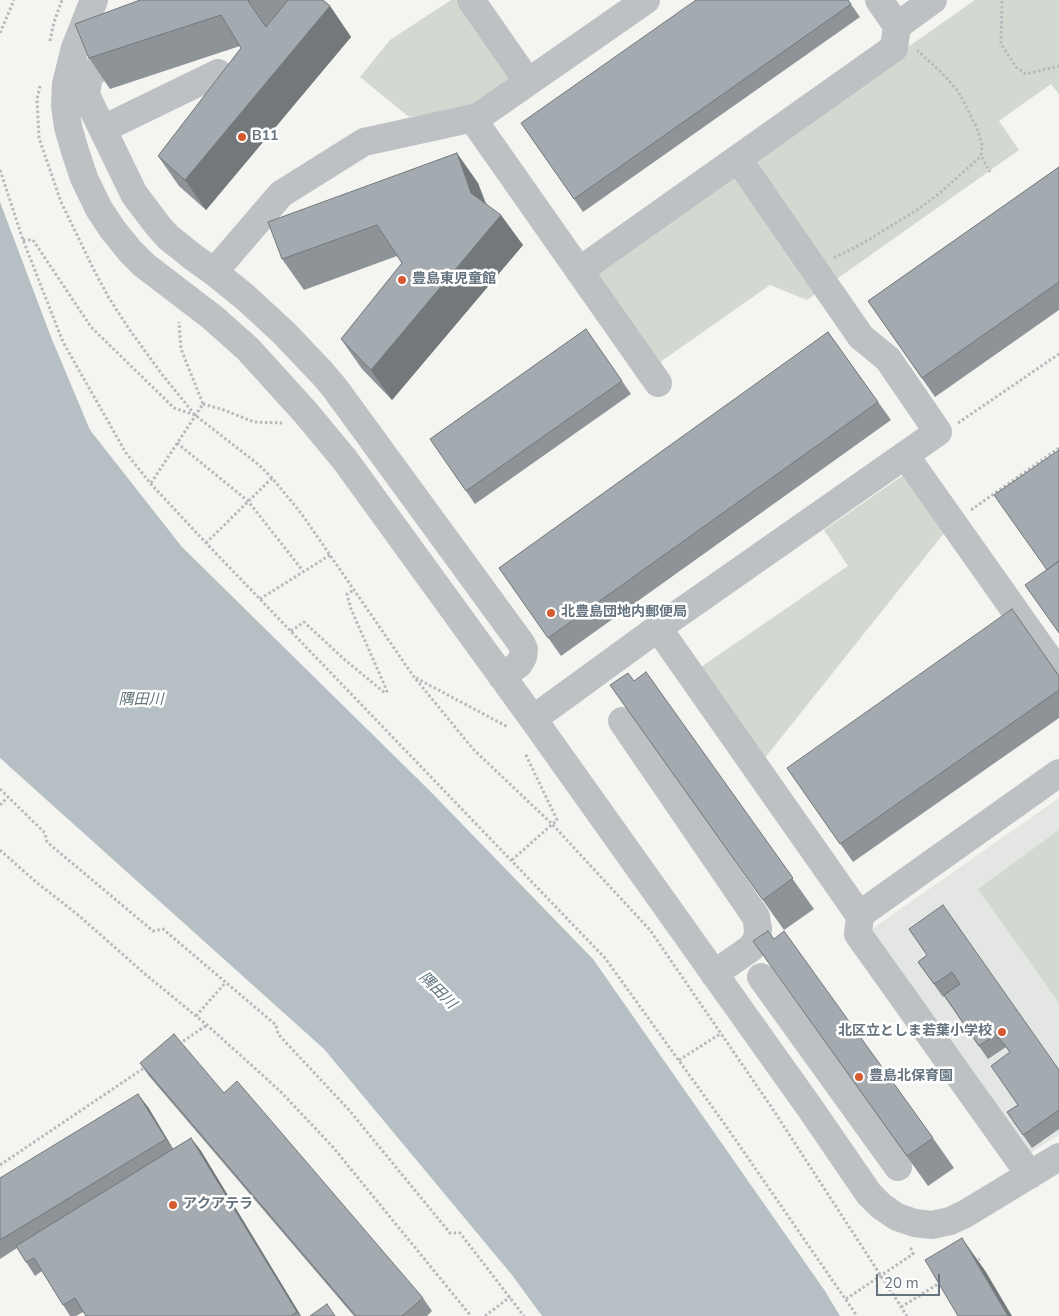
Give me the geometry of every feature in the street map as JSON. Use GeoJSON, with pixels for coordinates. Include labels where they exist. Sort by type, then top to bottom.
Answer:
{"type":"FeatureCollection","features":[{"type":"Feature","properties":{"kind":"street"},"geometry":{"type":"LineString","coordinates":[[94,0],[75,48],[66,84],[65,105],[74,151],[84,178],[91,194],[113,230],[144,265],[212,317],[248,349],[306,413],[345,460],[533,719],[869,1194],[881,1206],[897,1217],[915,1223],[932,1225],[950,1221],[965,1214],[1059,1157]]}},
{"type":"Feature","properties":{"kind":"street"},"geometry":{"type":"LineString","coordinates":[[471,0],[528,82]]}},
{"type":"Feature","properties":{"kind":"street"},"geometry":{"type":"LineString","coordinates":[[214,272],[281,194],[364,142],[478,117],[646,0]]}},
{"type":"Feature","properties":{"kind":"street"},"geometry":{"type":"LineString","coordinates":[[580,271],[894,48],[897,26],[878,0]]}},
{"type":"Feature","properties":{"kind":"street"},"geometry":{"type":"LineString","coordinates":[[897,26],[933,0]]}},
{"type":"Feature","properties":{"kind":"street"},"geometry":{"type":"LineString","coordinates":[[96,70],[89,74],[86,96],[134,194],[150,217],[168,236],[246,298],[328,380],[516,634],[524,649],[523,657],[519,664],[502,677]]}},
{"type":"Feature","properties":{"kind":"street"},"geometry":{"type":"LineString","coordinates":[[103,129],[218,73]]}},
{"type":"Feature","properties":{"kind":"street"},"geometry":{"type":"LineString","coordinates":[[472,118],[658,383]]}},
{"type":"Feature","properties":{"kind":"street"},"geometry":{"type":"LineString","coordinates":[[533,719],[658,628],[938,432],[888,359],[861,337],[738,158]]}},
{"type":"Feature","properties":{"kind":"street"},"geometry":{"type":"LineString","coordinates":[[905,455],[1059,673]]}},
{"type":"Feature","properties":{"kind":"street"},"geometry":{"type":"LineString","coordinates":[[658,628],[860,916]]}},
{"type":"Feature","properties":{"kind":"street"},"geometry":{"type":"LineString","coordinates":[[622,721],[756,916],[757,939],[751,948],[714,974]]}},
{"type":"Feature","properties":{"kind":"street"},"geometry":{"type":"LineString","coordinates":[[1030,1175],[858,934],[862,913],[1059,773]]}},
{"type":"Feature","properties":{"kind":"street"},"geometry":{"type":"LineString","coordinates":[[761,977],[898,1167]]}},
{"type":"Feature","properties":{"kind":"street"},"geometry":{"type":"LineString","coordinates":[[810,1108],[840,1086]]}},
{"type":"Feature","properties":{"kind":"path"},"geometry":{"type":"LineString","coordinates":[[0,33],[14,0]]}},
{"type":"Feature","properties":{"kind":"path"},"geometry":{"type":"LineString","coordinates":[[50,42],[54,22],[62,0]]}},
{"type":"Feature","properties":{"kind":"path"},"geometry":{"type":"LineString","coordinates":[[1006,0],[1002,0],[1001,44],[1016,67],[1026,74],[1059,66]]}},
{"type":"Feature","properties":{"kind":"path"},"geometry":{"type":"LineString","coordinates":[[915,49],[940,71],[958,91],[977,128],[982,144],[981,156],[990,172]]}},
{"type":"Feature","properties":{"kind":"path"},"geometry":{"type":"LineString","coordinates":[[42,80],[38,98],[39,138],[72,228],[124,322],[161,373],[195,415],[258,465],[272,478],[301,513],[414,677],[473,749],[552,824],[650,930],[772,1108],[906,1316]]}},
{"type":"Feature","properties":{"kind":"path"},"geometry":{"type":"LineString","coordinates":[[813,268],[863,243],[917,210],[981,156]]}},
{"type":"Feature","properties":{"kind":"path"},"geometry":{"type":"LineString","coordinates":[[0,170],[23,240],[63,342],[126,453],[151,484],[206,543],[605,958],[679,1060],[857,1316]]}},
{"type":"Feature","properties":{"kind":"path"},"geometry":{"type":"LineString","coordinates":[[23,240],[33,240],[91,327],[174,408],[195,415]]}},
{"type":"Feature","properties":{"kind":"path"},"geometry":{"type":"LineString","coordinates":[[187,298],[178,312],[181,349],[203,404]]}},
{"type":"Feature","properties":{"kind":"path"},"geometry":{"type":"LineString","coordinates":[[958,423],[1059,354]]}},
{"type":"Feature","properties":{"kind":"path"},"geometry":{"type":"LineString","coordinates":[[151,484],[203,404]]}},
{"type":"Feature","properties":{"kind":"path"},"geometry":{"type":"LineString","coordinates":[[203,404],[254,422],[292,424],[306,413]]}},
{"type":"Feature","properties":{"kind":"path"},"geometry":{"type":"LineString","coordinates":[[177,443],[248,501],[303,571]]}},
{"type":"Feature","properties":{"kind":"path"},"geometry":{"type":"LineString","coordinates":[[970,511],[1059,448]]}},
{"type":"Feature","properties":{"kind":"path"},"geometry":{"type":"LineString","coordinates":[[206,543],[272,478]]}},
{"type":"Feature","properties":{"kind":"path"},"geometry":{"type":"LineString","coordinates":[[260,599],[330,554]]}},
{"type":"Feature","properties":{"kind":"path"},"geometry":{"type":"LineString","coordinates":[[291,631],[304,622],[345,660],[385,693],[387,691],[351,609],[347,594],[354,590]]}},
{"type":"Feature","properties":{"kind":"path"},"geometry":{"type":"LineString","coordinates":[[414,677],[516,732],[533,719]]}},
{"type":"Feature","properties":{"kind":"path"},"geometry":{"type":"LineString","coordinates":[[512,860],[557,820],[524,749]]}},
{"type":"Feature","properties":{"kind":"path"},"geometry":{"type":"LineString","coordinates":[[0,789],[45,833],[47,842],[153,931],[163,929],[276,1025],[278,1034],[349,1110],[450,1233],[460,1233],[524,1316]]}},
{"type":"Feature","properties":{"kind":"path"},"geometry":{"type":"LineString","coordinates":[[0,805],[8,797]]}},
{"type":"Feature","properties":{"kind":"path"},"geometry":{"type":"LineString","coordinates":[[0,850],[207,1025],[280,1091],[332,1146],[471,1316]]}},
{"type":"Feature","properties":{"kind":"path"},"geometry":{"type":"LineString","coordinates":[[196,1016],[226,982]]}},
{"type":"Feature","properties":{"kind":"path"},"geometry":{"type":"LineString","coordinates":[[175,1047],[207,1025]]}},
{"type":"Feature","properties":{"kind":"path"},"geometry":{"type":"LineString","coordinates":[[679,1060],[720,1034]]}},
{"type":"Feature","properties":{"kind":"path"},"geometry":{"type":"LineString","coordinates":[[0,1165],[147,1066]]}},
{"type":"Feature","properties":{"kind":"path"},"geometry":{"type":"LineString","coordinates":[[846,1299],[913,1254]]}},
{"type":"Feature","properties":{"kind":"path"},"geometry":{"type":"LineString","coordinates":[[972,1263],[980,1259]]}},
{"type":"Feature","properties":{"kind":"path"},"geometry":{"type":"LineString","coordinates":[[901,1307],[948,1278]]}},
{"type":"Feature","properties":{"kind":"path"},"geometry":{"type":"LineString","coordinates":[[485,1316],[510,1297]]}},
{"type":"Feature","properties":{"kind":"shaded area"},"geometry":{"type":"Polygon","coordinates":[[[451,0],[462,0],[516,76],[472,109],[409,117],[360,77],[390,40],[451,0]]]}},
{"type":"Feature","properties":{"kind":"shaded area"},"geometry":{"type":"Polygon","coordinates":[[[975,0],[1059,0],[1059,94],[1051,84],[999,121],[1019,150],[807,300],[770,285],[656,365],[590,270],[975,0]]]}},
{"type":"Feature","properties":{"kind":"shaded area"},"geometry":{"type":"Polygon","coordinates":[[[905,474],[945,532],[764,759],[701,667],[848,566],[824,530],[905,474]]]}},
{"type":"Feature","properties":{"kind":"shaded area","name":"北区立としま若葉小学校"},"geometry":{"type":"Polygon","coordinates":[[[1059,798],[1059,1135],[1030,1153],[872,929],[1059,798]]]}},
{"type":"Feature","properties":{"kind":"shaded area"},"geometry":{"type":"Polygon","coordinates":[[[1059,830],[1059,1003],[978,889],[1059,830]]]}},
{"type":"Feature","properties":{"kind":"water","name":"隅田川"},"geometry":{"type":"Polygon","coordinates":[[[0,202],[51,337],[90,430],[182,547],[429,790],[593,959],[825,1291],[840,1316],[542,1316],[512,1275],[324,1049],[0,758],[0,202]]]}},
{"type":"Feature","properties":{"kind":"building"},"geometry":{"type":"Polygon","coordinates":[[[140,0],[249,0],[266,27],[288,0],[323,0],[330,6],[185,180],[158,156],[241,48],[221,15],[89,58],[75,24],[140,0]]]}},
{"type":"Feature","properties":{"kind":"building"},"geometry":{"type":"Polygon","coordinates":[[[696,0],[848,0],[851,4],[574,199],[521,123],[696,0]]]}},
{"type":"Feature","properties":{"kind":"building"},"geometry":{"type":"Polygon","coordinates":[[[457,153],[471,193],[501,215],[371,370],[341,339],[402,263],[377,225],[282,259],[268,222],[457,153]]]}},
{"type":"Feature","properties":{"kind":"building"},"geometry":{"type":"Polygon","coordinates":[[[1059,167],[1059,282],[922,378],[868,301],[1059,167]]]}},
{"type":"Feature","properties":{"kind":"building"},"geometry":{"type":"Polygon","coordinates":[[[586,329],[622,381],[466,491],[430,439],[586,329]]]}},
{"type":"Feature","properties":{"kind":"building"},"geometry":{"type":"Polygon","coordinates":[[[828,332],[878,402],[548,638],[499,568],[828,332]]]}},
{"type":"Feature","properties":{"kind":"building"},"geometry":{"type":"Polygon","coordinates":[[[1059,450],[1059,561],[1047,570],[994,495],[1059,450]]]}},
{"type":"Feature","properties":{"kind":"building"},"geometry":{"type":"Polygon","coordinates":[[[1059,561],[1059,633],[1025,585],[1059,561]]]}},
{"type":"Feature","properties":{"kind":"building"},"geometry":{"type":"Polygon","coordinates":[[[1012,609],[1059,676],[1059,690],[840,844],[787,768],[1012,609]]]}},
{"type":"Feature","properties":{"kind":"building"},"geometry":{"type":"Polygon","coordinates":[[[646,672],[793,878],[763,900],[610,685],[628,673],[634,681],[646,672]]]}},
{"type":"Feature","properties":{"kind":"building"},"geometry":{"type":"Polygon","coordinates":[[[943,905],[1059,1070],[1059,1110],[1023,1135],[1007,1112],[1018,1105],[991,1066],[1010,1052],[996,1034],[979,1046],[944,995],[960,984],[952,972],[934,984],[918,962],[927,955],[909,929],[943,905]]]}},
{"type":"Feature","properties":{"kind":"building"},"geometry":{"type":"Polygon","coordinates":[[[768,931],[774,939],[784,931],[933,1138],[907,1156],[753,941],[768,931]]]}},
{"type":"Feature","properties":{"kind":"building"},"geometry":{"type":"Polygon","coordinates":[[[174,1034],[224,1093],[237,1081],[423,1298],[402,1316],[356,1316],[140,1063],[174,1034]]]}},
{"type":"Feature","properties":{"kind":"building"},"geometry":{"type":"Polygon","coordinates":[[[138,1094],[166,1139],[0,1240],[0,1178],[138,1094]]]}},
{"type":"Feature","properties":{"kind":"building","name":"アクアテラ"},"geometry":{"type":"Polygon","coordinates":[[[191,1138],[297,1312],[291,1316],[86,1316],[75,1298],[63,1305],[34,1258],[26,1262],[16,1246],[191,1138]]]}},
{"type":"Feature","properties":{"kind":"building"},"geometry":{"type":"Polygon","coordinates":[[[962,1238],[1008,1316],[958,1316],[925,1260],[962,1238]]]}},
{"type":"Feature","properties":{"kind":"building"},"geometry":{"type":"Polygon","coordinates":[[[327,1304],[335,1316],[310,1316],[327,1304]]]}},
{"type":"Feature","properties":{"kind":"place","name":"B11"},"geometry":{"type":"Point","coordinates":[242,137]}},
{"type":"Feature","properties":{"kind":"place","name":"豊島東児童館"},"geometry":{"type":"Point","coordinates":[402,280]}},
{"type":"Feature","properties":{"kind":"place","name":"北豊島団地内郵便局"},"geometry":{"type":"Point","coordinates":[551,613]}},
{"type":"Feature","properties":{"kind":"place","name":"北区立としま若葉小学校"},"geometry":{"type":"Point","coordinates":[1002,1032]}},
{"type":"Feature","properties":{"kind":"place","name":"豊島北保育園"},"geometry":{"type":"Point","coordinates":[859,1077]}},
{"type":"Feature","properties":{"kind":"place","name":"アクアテラ"},"geometry":{"type":"Point","coordinates":[173,1205]}}]}
